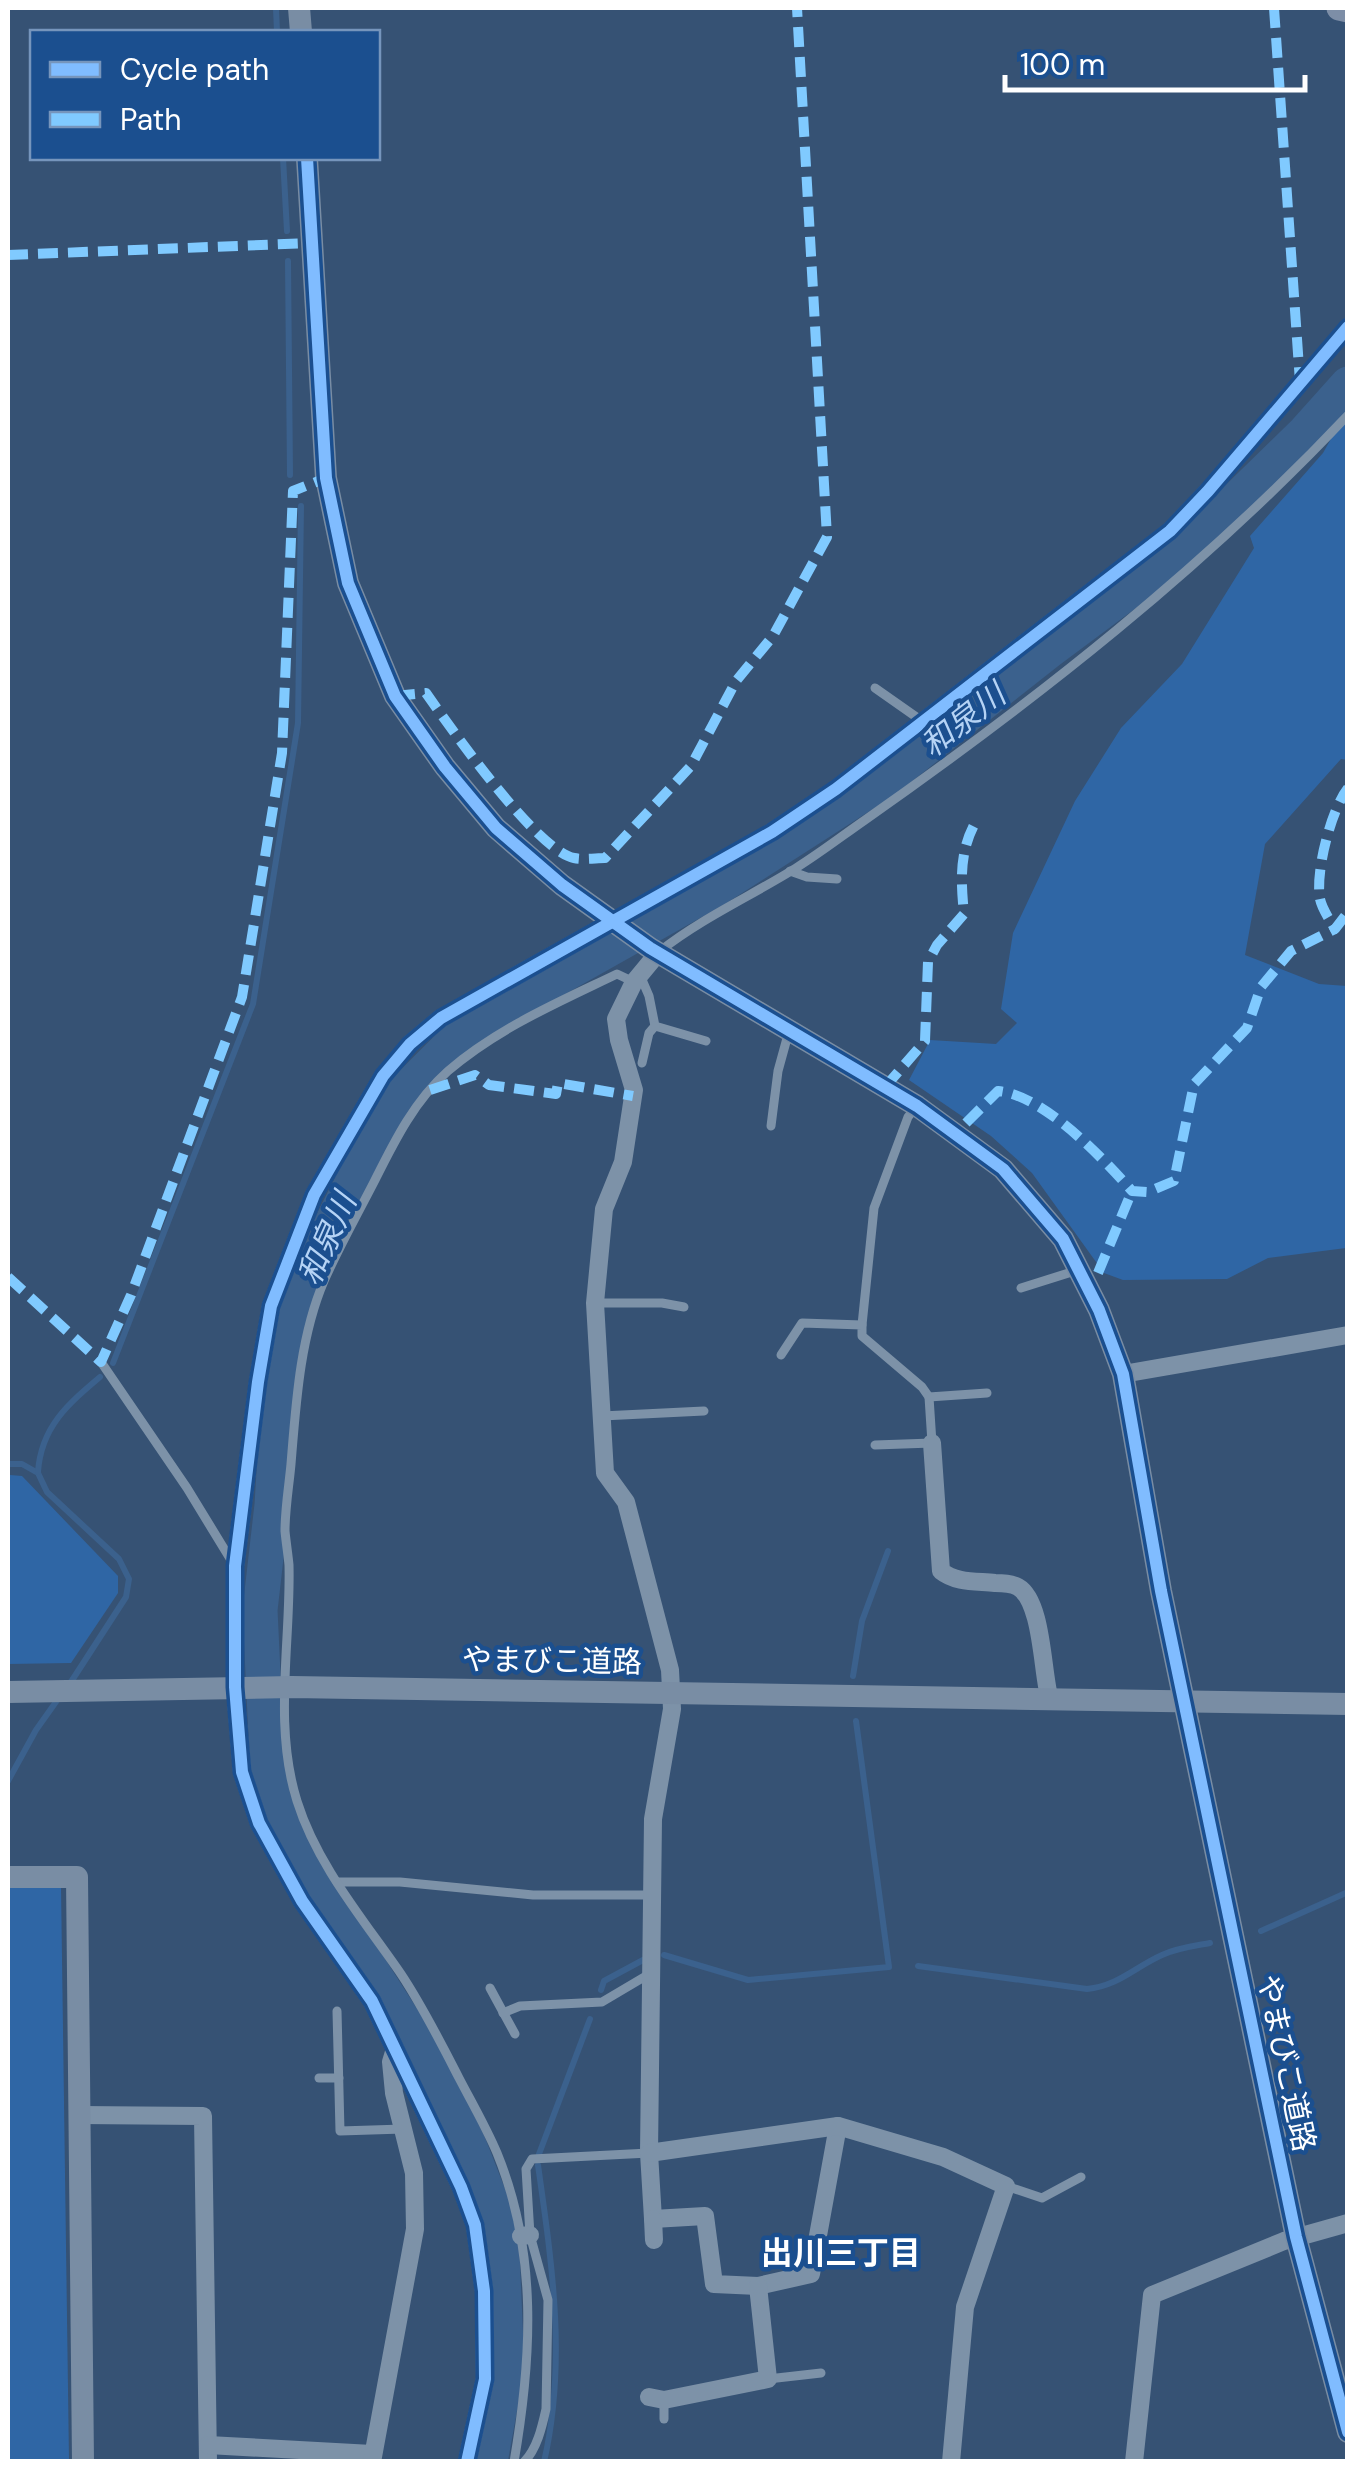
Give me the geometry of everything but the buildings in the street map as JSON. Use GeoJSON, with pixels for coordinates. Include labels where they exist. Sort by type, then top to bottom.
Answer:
{"type":"FeatureCollection","features":[{"type":"Feature","properties":{"kind":"main road"},"geometry":{"type":"LineString","coordinates":[[1339,8],[1348,10]]}},
{"type":"Feature","properties":{"kind":"street"},"geometry":{"type":"LineString","coordinates":[[307,160],[322,445],[348,583],[392,690],[445,767],[496,828],[562,885],[654,951],[917,1106],[1003,1169],[1063,1239],[1081,1269],[1122,1374],[1185,1701],[1348,1704]]}},
{"type":"Feature","properties":{"kind":"street"},"geometry":{"type":"LineString","coordinates":[[468,2462],[485,2379],[484,2292],[475,2225],[461,2187],[372,2001],[302,1901],[259,1822],[242,1772],[235,1566],[271,1306],[314,1195],[383,1076],[410,1044],[441,1018],[616,925],[836,790],[1170,531],[1348,327]]}},
{"type":"Feature","properties":{"kind":"street"},"geometry":{"type":"LineString","coordinates":[[654,951],[616,1019],[633,1096],[623,1162],[604,1209],[595,1303],[605,1472],[626,1502],[670,1670],[672,1694],[653,1819],[649,2152],[654,2240]]}},
{"type":"Feature","properties":{"kind":"street"},"geometry":{"type":"LineString","coordinates":[[1122,1374],[1348,1335]]}},
{"type":"Feature","properties":{"kind":"street"},"geometry":{"type":"LineString","coordinates":[[932,1442],[941,1571],[951,1579],[1015,1584],[1026,1594],[1045,1651],[1045,1684],[1050,1700]]}},
{"type":"Feature","properties":{"kind":"street","name":"やまびこ道路"},"geometry":{"type":"LineString","coordinates":[[8,1692],[283,1687],[1185,1701],[1296,2237],[1348,2432]]}},
{"type":"Feature","properties":{"kind":"street"},"geometry":{"type":"LineString","coordinates":[[8,1877],[77,1877],[82,2462]]}},
{"type":"Feature","properties":{"kind":"street"},"geometry":{"type":"LineString","coordinates":[[79,2116],[203,2116],[208,2453],[372,2458],[415,2229],[414,2172],[394,2093],[391,2062],[396,2048]]}},
{"type":"Feature","properties":{"kind":"street"},"geometry":{"type":"LineString","coordinates":[[649,2152],[838,2126],[943,2157],[1006,2186],[965,2307],[951,2462]]}},
{"type":"Feature","properties":{"kind":"street"},"geometry":{"type":"LineString","coordinates":[[654,2219],[706,2216],[714,2284],[758,2286],[811,2274],[838,2126]]}},
{"type":"Feature","properties":{"kind":"street"},"geometry":{"type":"LineString","coordinates":[[1134,2462],[1152,2296],[1296,2237],[1348,2223]]}},
{"type":"Feature","properties":{"kind":"street"},"geometry":{"type":"LineString","coordinates":[[659,2405],[768,2380],[758,2286]]}},
{"type":"Feature","properties":{"kind":"lane"},"geometry":{"type":"LineString","coordinates":[[654,951],[790,872],[984,734],[1162,592],[1288,478],[1348,415]]}},
{"type":"Feature","properties":{"kind":"lane"},"geometry":{"type":"LineString","coordinates":[[875,688],[924,722]]}},
{"type":"Feature","properties":{"kind":"lane"},"geometry":{"type":"LineString","coordinates":[[790,872],[836,879]]}},
{"type":"Feature","properties":{"kind":"lane"},"geometry":{"type":"LineString","coordinates":[[524,2462],[542,2427],[548,2300],[498,2155],[482,2122],[404,1979],[311,1838],[296,1799],[287,1755],[283,1687],[289,1566],[285,1529],[306,1344],[324,1282],[419,1101],[484,1043],[617,974],[637,979],[649,996],[655,1026],[649,1034],[642,1063]]}},
{"type":"Feature","properties":{"kind":"lane"},"geometry":{"type":"LineString","coordinates":[[655,1026],[706,1041]]}},
{"type":"Feature","properties":{"kind":"lane"},"geometry":{"type":"LineString","coordinates":[[771,1126],[778,1071],[789,1030]]}},
{"type":"Feature","properties":{"kind":"lane"},"geometry":{"type":"LineString","coordinates":[[876,1444],[932,1442],[929,1398],[922,1387],[862,1336],[874,1208],[908,1117],[917,1106]]}},
{"type":"Feature","properties":{"kind":"lane"},"geometry":{"type":"LineString","coordinates":[[1020,1288],[1081,1269]]}},
{"type":"Feature","properties":{"kind":"lane"},"geometry":{"type":"LineString","coordinates":[[595,1303],[662,1302],[684,1307]]}},
{"type":"Feature","properties":{"kind":"lane"},"geometry":{"type":"LineString","coordinates":[[782,1354],[802,1323],[862,1325]]}},
{"type":"Feature","properties":{"kind":"lane"},"geometry":{"type":"LineString","coordinates":[[102,1362],[235,1566]]}},
{"type":"Feature","properties":{"kind":"lane"},"geometry":{"type":"LineString","coordinates":[[929,1398],[988,1393]]}},
{"type":"Feature","properties":{"kind":"lane"},"geometry":{"type":"LineString","coordinates":[[600,1416],[704,1410]]}},
{"type":"Feature","properties":{"kind":"lane"},"geometry":{"type":"LineString","coordinates":[[337,1882],[400,1882],[533,1895],[653,1895]]}},
{"type":"Feature","properties":{"kind":"lane"},"geometry":{"type":"LineString","coordinates":[[503,2012],[520,2006],[602,2002],[653,1972]]}},
{"type":"Feature","properties":{"kind":"lane"},"geometry":{"type":"LineString","coordinates":[[490,1988],[515,2034]]}},
{"type":"Feature","properties":{"kind":"lane"},"geometry":{"type":"LineString","coordinates":[[338,2011],[340,2131],[404,2129]]}},
{"type":"Feature","properties":{"kind":"lane"},"geometry":{"type":"LineString","coordinates":[[318,2078],[339,2078]]}},
{"type":"Feature","properties":{"kind":"lane"},"geometry":{"type":"LineString","coordinates":[[514,2462],[527,2382],[526,2169],[532,2160],[649,2152]]}},
{"type":"Feature","properties":{"kind":"lane"},"geometry":{"type":"LineString","coordinates":[[1006,2186],[1042,2198],[1081,2176]]}},
{"type":"Feature","properties":{"kind":"lane"},"geometry":{"type":"LineString","coordinates":[[768,2380],[821,2374]]}},
{"type":"Feature","properties":{"kind":"shaded area"},"geometry":{"type":"Polygon","coordinates":[[[1347,420],[1347,760],[1341,759],[1265,844],[1245,955],[1319,984],[1347,986],[1347,1251],[1346,1248],[1268,1258],[1227,1279],[1123,1280],[1104,1273],[1032,1173],[991,1136],[909,1080],[930,1040],[996,1044],[1017,1023],[1001,1009],[1013,933],[1075,801],[1121,728],[1182,664],[1254,548],[1250,536],[1347,420]]]}},
{"type":"Feature","properties":{"kind":"shaded area"},"geometry":{"type":"Polygon","coordinates":[[[10,1475],[22,1476],[118,1576],[118,1593],[71,1663],[8,1664],[10,1475]]]}},
{"type":"Feature","properties":{"kind":"shaded area"},"geometry":{"type":"Polygon","coordinates":[[[61,1887],[69,2461],[8,2461],[8,1888],[61,1887]]]}},
{"type":"Feature","properties":{"kind":"waterway"},"geometry":{"type":"LineString","coordinates":[[276,8],[277,30]]}},
{"type":"Feature","properties":{"kind":"waterway"},"geometry":{"type":"LineString","coordinates":[[283,160],[287,231]]}},
{"type":"Feature","properties":{"kind":"waterway"},"geometry":{"type":"LineString","coordinates":[[288,261],[290,475]]}},
{"type":"Feature","properties":{"kind":"waterway","name":"和泉川"},"geometry":{"type":"LineString","coordinates":[[490,2462],[507,2368],[502,2252],[493,2206],[468,2142],[422,2049],[299,1857],[273,1798],[267,1758],[260,1610],[272,1505],[280,1372],[292,1314],[307,1272],[381,1125],[404,1091],[464,1031],[716,889],[884,781],[1182,552],[1305,432],[1348,384]]}},
{"type":"Feature","properties":{"kind":"waterway"},"geometry":{"type":"LineString","coordinates":[[113,1363],[253,1004],[298,723],[301,506]]}},
{"type":"Feature","properties":{"kind":"waterway"},"geometry":{"type":"LineString","coordinates":[[38,1472],[50,1429],[100,1377]]}},
{"type":"Feature","properties":{"kind":"waterway"},"geometry":{"type":"LineString","coordinates":[[8,1464],[22,1464],[38,1473],[47,1492],[119,1559],[129,1579],[126,1597],[69,1685]]}},
{"type":"Feature","properties":{"kind":"waterway"},"geometry":{"type":"LineString","coordinates":[[853,1676],[862,1621],[888,1551]]}},
{"type":"Feature","properties":{"kind":"waterway"},"geometry":{"type":"LineString","coordinates":[[8,1781],[58,1699]]}},
{"type":"Feature","properties":{"kind":"waterway"},"geometry":{"type":"LineString","coordinates":[[664,1955],[748,1980],[889,1967],[856,1721]]}},
{"type":"Feature","properties":{"kind":"waterway"},"geometry":{"type":"LineString","coordinates":[[1261,1931],[1348,1892]]}},
{"type":"Feature","properties":{"kind":"waterway"},"geometry":{"type":"LineString","coordinates":[[918,1966],[1087,1989],[1117,1980],[1168,1953],[1210,1943]]}},
{"type":"Feature","properties":{"kind":"waterway"},"geometry":{"type":"LineString","coordinates":[[601,1990],[604,1981],[643,1960]]}},
{"type":"Feature","properties":{"kind":"waterway"},"geometry":{"type":"LineString","coordinates":[[539,2154],[590,2019]]}},
{"type":"Feature","properties":{"kind":"waterway"},"geometry":{"type":"LineString","coordinates":[[538,2165],[552,2276],[556,2350],[551,2425],[544,2462]]}},
{"type":"Feature","properties":{"kind":"marked path"},"geometry":{"type":"LineString","coordinates":[[395,696],[426,693],[495,785],[538,834],[558,850],[574,858],[605,858],[691,766],[736,681],[773,636],[827,537],[797,8]]}},
{"type":"Feature","properties":{"kind":"marked path"},"geometry":{"type":"LineString","coordinates":[[1274,8],[1300,382]]}},
{"type":"Feature","properties":{"kind":"marked path"},"geometry":{"type":"LineString","coordinates":[[8,255],[311,243]]}},
{"type":"Feature","properties":{"kind":"marked path"},"geometry":{"type":"LineString","coordinates":[[8,1277],[101,1362],[131,1295],[242,997],[282,753],[293,491],[326,478]]}},
{"type":"Feature","properties":{"kind":"marked path"},"geometry":{"type":"LineString","coordinates":[[1345,916],[1335,929],[1322,907],[1319,887],[1330,826],[1348,788]]}},
{"type":"Feature","properties":{"kind":"marked path"},"geometry":{"type":"LineString","coordinates":[[885,1087],[925,1041],[928,962],[964,914],[963,858],[974,825]]}},
{"type":"Feature","properties":{"kind":"marked path"},"geometry":{"type":"LineString","coordinates":[[966,1123],[998,1091],[1015,1095],[1071,1130],[1132,1191],[1148,1192],[1174,1181],[1194,1084],[1247,1028],[1261,987],[1291,951],[1335,929]]}},
{"type":"Feature","properties":{"kind":"marked path"},"geometry":{"type":"LineString","coordinates":[[430,1090],[475,1075],[489,1085],[556,1094],[558,1083],[633,1096]]}},
{"type":"Feature","properties":{"kind":"marked path"},"geometry":{"type":"LineString","coordinates":[[1098,1273],[1132,1191]]}},
{"type":"Feature","properties":{"kind":"cycle path"},"geometry":{"type":"LineString","coordinates":[[307,160],[326,478],[348,583],[395,696],[445,767],[496,828],[562,885],[650,948],[917,1106],[1003,1169],[1063,1239],[1099,1310],[1123,1374],[1161,1591],[1296,2237],[1348,2432]]}},
{"type":"Feature","properties":{"kind":"cycle path"},"geometry":{"type":"LineString","coordinates":[[467,2462],[485,2379],[484,2291],[475,2225],[461,2187],[372,2001],[302,1901],[259,1823],[242,1772],[235,1687],[235,1566],[271,1306],[314,1195],[383,1076],[410,1044],[441,1018],[772,832],[836,789],[1170,531],[1348,327]]}},
{"type":"Feature","properties":{"kind":"district","name":"出川三丁目"},"geometry":{"type":"Point","coordinates":[841,2253]}}]}
